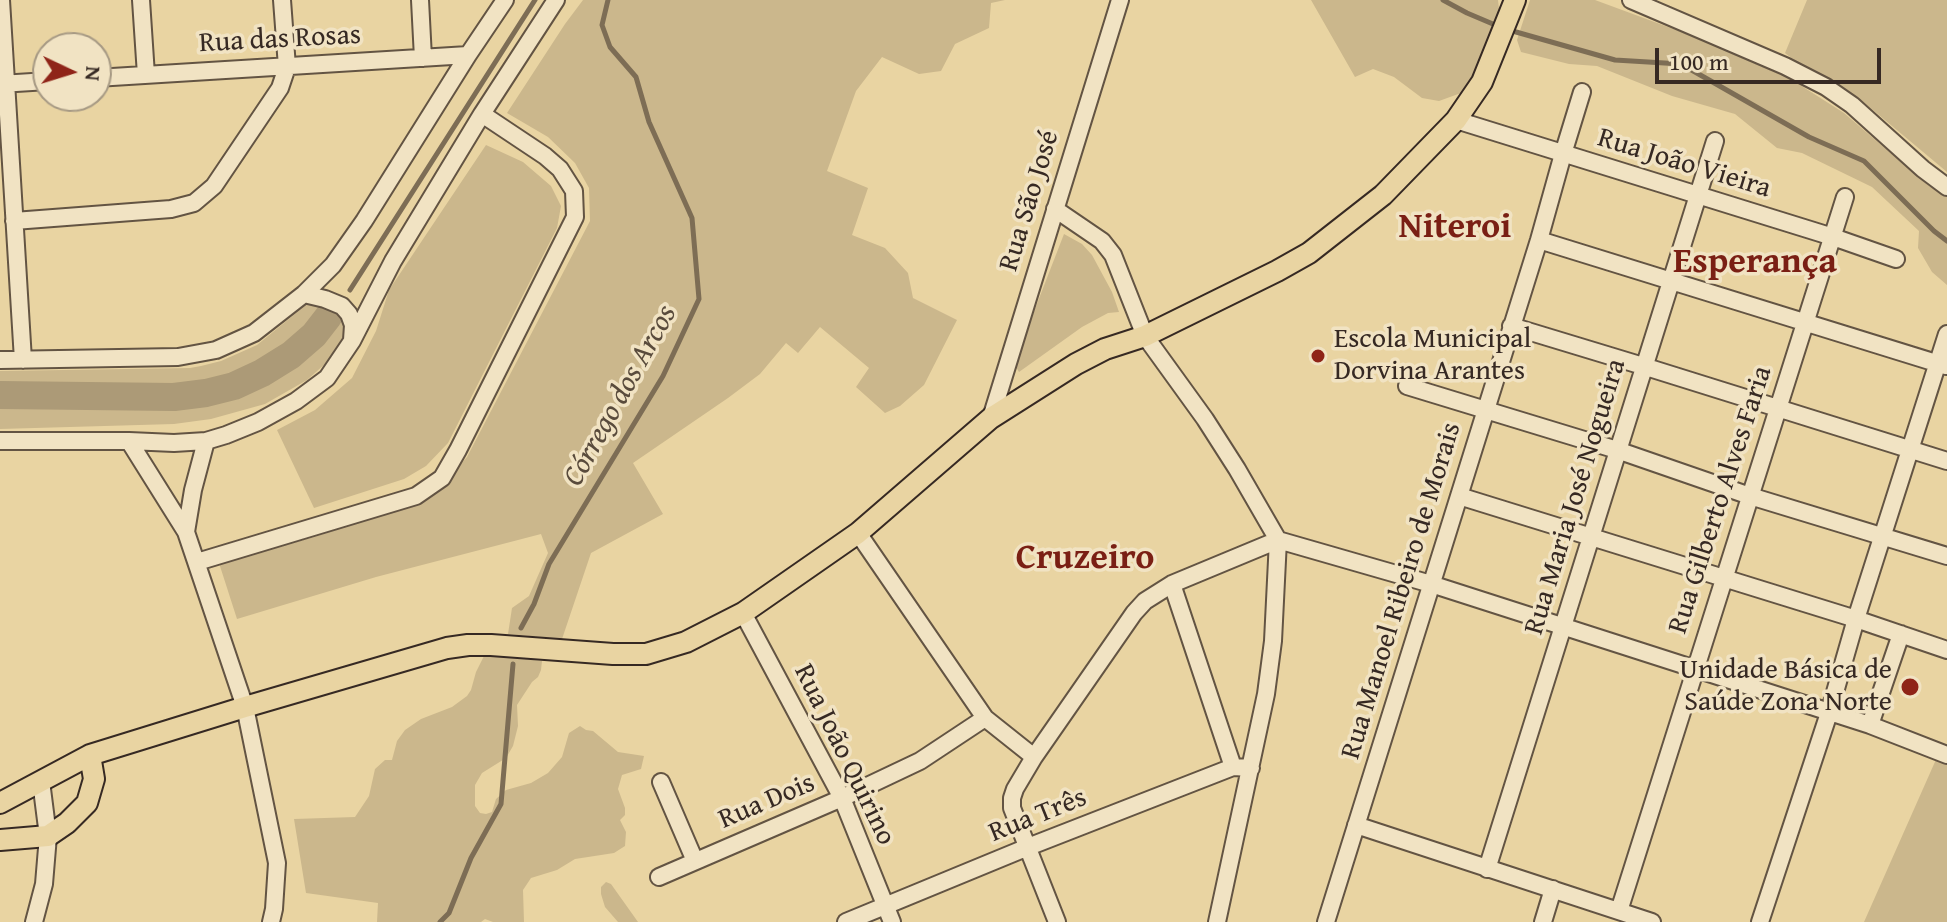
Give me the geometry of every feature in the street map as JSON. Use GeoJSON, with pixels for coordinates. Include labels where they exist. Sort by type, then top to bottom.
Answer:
{"type":"FeatureCollection","features":[{"type":"Feature","properties":{"kind":"main road"},"geometry":{"type":"LineString","coordinates":[[0,803],[90,755],[447,648],[491,645],[646,654],[686,642],[743,613],[858,533],[991,418],[1076,364],[1105,349],[1145,336],[1309,253],[1383,195],[1456,120],[1473,96],[1492,59],[1509,9]]}},
{"type":"Feature","properties":{"kind":"main road"},"geometry":{"type":"LineString","coordinates":[[0,840],[48,836],[67,823],[87,803],[94,779],[90,755]]}},
{"type":"Feature","properties":{"kind":"street"},"geometry":{"type":"LineString","coordinates":[[1,0],[3,83],[23,360]]}},
{"type":"Feature","properties":{"kind":"street"},"geometry":{"type":"LineString","coordinates":[[141,0],[146,75]]}},
{"type":"Feature","properties":{"kind":"street"},"geometry":{"type":"LineString","coordinates":[[14,221],[171,209],[194,203],[214,186],[280,88],[287,67],[282,0]]}},
{"type":"Feature","properties":{"kind":"street"},"geometry":{"type":"LineString","coordinates":[[420,0],[423,58]]}},
{"type":"Feature","properties":{"kind":"street"},"geometry":{"type":"LineString","coordinates":[[0,360],[178,357],[216,350],[254,333],[304,294],[333,265],[505,0]]}},
{"type":"Feature","properties":{"kind":"street"},"geometry":{"type":"LineString","coordinates":[[0,441],[206,441],[258,422],[296,401],[327,378],[352,341],[393,261],[482,114],[556,0]]}},
{"type":"Feature","properties":{"kind":"street","name":"Rua São José"},"geometry":{"type":"LineString","coordinates":[[991,418],[1120,0]]}},
{"type":"Feature","properties":{"kind":"street"},"geometry":{"type":"LineString","coordinates":[[1631,0],[1785,66],[1826,87],[1852,105],[1947,187]]}},
{"type":"Feature","properties":{"kind":"street","name":"Rua das Rosas"},"geometry":{"type":"LineString","coordinates":[[112,77],[468,55]]}},
{"type":"Feature","properties":{"kind":"street"},"geometry":{"type":"LineString","coordinates":[[3,83],[32,82]]}},
{"type":"Feature","properties":{"kind":"street","name":"Rua Manoel Ribeiro de Morais"},"geometry":{"type":"LineString","coordinates":[[1326,922],[1539,240],[1582,92]]}},
{"type":"Feature","properties":{"kind":"street"},"geometry":{"type":"LineString","coordinates":[[197,562],[416,496],[442,478],[575,217],[574,191],[560,169],[482,114]]}},
{"type":"Feature","properties":{"kind":"street","name":"Rua João Vieira"},"geometry":{"type":"LineString","coordinates":[[1456,120],[1896,259]]}},
{"type":"Feature","properties":{"kind":"street","name":"Rua Maria José Nogueira"},"geometry":{"type":"LineString","coordinates":[[1487,869],[1715,141]]}},
{"type":"Feature","properties":{"kind":"street","name":"Rua Gilberto Alves Faria"},"geometry":{"type":"LineString","coordinates":[[1619,911],[1845,197]]}},
{"type":"Feature","properties":{"kind":"street"},"geometry":{"type":"LineString","coordinates":[[1055,209],[1102,241],[1113,255],[1145,336],[1205,419],[1278,540],[1273,641],[1266,694],[1217,922]]}},
{"type":"Feature","properties":{"kind":"street"},"geometry":{"type":"LineString","coordinates":[[1539,240],[1942,365]]}},
{"type":"Feature","properties":{"kind":"street"},"geometry":{"type":"LineString","coordinates":[[304,294],[342,306],[353,325],[352,341]]}},
{"type":"Feature","properties":{"kind":"street"},"geometry":{"type":"LineString","coordinates":[[1511,326],[1947,461]]}},
{"type":"Feature","properties":{"kind":"street"},"geometry":{"type":"LineString","coordinates":[[1760,922],[1829,713],[1910,449],[1942,365],[1947,334]]}},
{"type":"Feature","properties":{"kind":"street"},"geometry":{"type":"LineString","coordinates":[[1407,386],[1947,556]]}},
{"type":"Feature","properties":{"kind":"street"},"geometry":{"type":"LineString","coordinates":[[129,441],[186,532],[245,707],[277,863],[271,922]]}},
{"type":"Feature","properties":{"kind":"street"},"geometry":{"type":"LineString","coordinates":[[186,532],[206,441]]}},
{"type":"Feature","properties":{"kind":"street"},"geometry":{"type":"LineString","coordinates":[[1459,496],[1947,650]]}},
{"type":"Feature","properties":{"kind":"street"},"geometry":{"type":"LineString","coordinates":[[858,533],[985,718],[1034,757]]}},
{"type":"Feature","properties":{"kind":"street"},"geometry":{"type":"LineString","coordinates":[[1057,922],[1012,808],[1015,789],[1034,757],[1145,601],[1172,584],[1278,540],[1563,626],[1870,725],[1947,755]]}},
{"type":"Feature","properties":{"kind":"street"},"geometry":{"type":"LineString","coordinates":[[1172,584],[1233,767]]}},
{"type":"Feature","properties":{"kind":"street","name":"Rua João Quirino"},"geometry":{"type":"LineString","coordinates":[[743,613],[842,798],[892,922]]}},
{"type":"Feature","properties":{"kind":"street"},"geometry":{"type":"LineString","coordinates":[[1870,725],[1901,634]]}},
{"type":"Feature","properties":{"kind":"street","name":"Rua Dois"},"geometry":{"type":"LineString","coordinates":[[659,877],[920,761],[985,718]]}},
{"type":"Feature","properties":{"kind":"street","name":"Rua Três"},"geometry":{"type":"LineString","coordinates":[[846,922],[1233,767],[1251,768]]}},
{"type":"Feature","properties":{"kind":"street"},"geometry":{"type":"LineString","coordinates":[[34,922],[44,884],[48,836],[41,781]]}},
{"type":"Feature","properties":{"kind":"street","name":"Rua Dois"},"geometry":{"type":"LineString","coordinates":[[661,782],[695,861]]}},
{"type":"Feature","properties":{"kind":"street"},"geometry":{"type":"LineString","coordinates":[[1356,825],[1652,922]]}},
{"type":"Feature","properties":{"kind":"street"},"geometry":{"type":"LineString","coordinates":[[1543,922],[1553,889]]}},
{"type":"Feature","properties":{"kind":"shaded area"},"geometry":{"type":"Polygon","coordinates":[[[583,0],[1005,0],[991,3],[989,28],[955,44],[941,71],[919,74],[882,57],[856,91],[827,171],[868,188],[852,235],[885,248],[908,273],[913,298],[957,320],[924,385],[900,406],[885,413],[856,387],[869,368],[820,327],[798,353],[786,343],[760,374],[633,463],[663,514],[591,553],[562,639],[508,634],[512,608],[529,596],[548,553],[541,534],[376,577],[237,619],[219,563],[311,538],[417,503],[444,483],[467,457],[590,221],[589,188],[575,163],[548,137],[507,113],[583,0]]]}},
{"type":"Feature","properties":{"kind":"shaded area"},"geometry":{"type":"Polygon","coordinates":[[[1311,0],[1498,0],[1499,9],[1487,53],[1461,93],[1439,101],[1422,98],[1394,77],[1373,69],[1355,77],[1311,0]]]}},
{"type":"Feature","properties":{"kind":"shaded area"},"geometry":{"type":"Polygon","coordinates":[[[1530,0],[1595,0],[1687,34],[1789,78],[1844,113],[1929,186],[1947,195],[1947,285],[1932,272],[1918,248],[1919,231],[1872,187],[1802,153],[1777,148],[1735,114],[1672,96],[1597,66],[1569,64],[1521,52],[1517,40],[1530,0]]]}},
{"type":"Feature","properties":{"kind":"shaded area"},"geometry":{"type":"Polygon","coordinates":[[[1807,0],[1947,0],[1947,172],[1861,100],[1785,53],[1807,0]]]}},
{"type":"Feature","properties":{"kind":"shaded area"},"geometry":{"type":"Polygon","coordinates":[[[486,145],[523,162],[551,186],[561,206],[557,228],[448,443],[426,466],[404,479],[314,508],[277,430],[315,410],[352,378],[376,331],[389,290],[486,145]]]}},
{"type":"Feature","properties":{"kind":"shaded area"},"geometry":{"type":"Polygon","coordinates":[[[1064,234],[1082,244],[1092,255],[1119,312],[1108,313],[1082,327],[1019,372],[1016,367],[1021,345],[1064,234]]]}},
{"type":"Feature","properties":{"kind":"shaded area"},"geometry":{"type":"Polygon","coordinates":[[[316,302],[342,319],[344,339],[325,364],[307,380],[265,404],[211,419],[174,424],[0,429],[0,371],[201,366],[257,345],[306,305],[316,302]]]}},
{"type":"Feature","properties":{"kind":"shaded area"},"geometry":{"type":"Polygon","coordinates":[[[485,654],[542,661],[538,677],[517,705],[518,726],[513,746],[506,758],[482,773],[475,785],[475,806],[480,813],[492,812],[496,799],[506,790],[531,783],[548,773],[562,757],[569,733],[580,726],[593,731],[618,752],[644,756],[641,769],[622,775],[618,789],[625,808],[625,815],[620,820],[626,832],[625,846],[614,853],[575,859],[557,870],[531,878],[523,890],[524,922],[485,919],[481,922],[377,922],[378,903],[306,893],[294,819],[355,817],[369,796],[375,769],[385,760],[392,760],[397,741],[405,730],[421,719],[452,707],[467,696],[485,654]]]}},
{"type":"Feature","properties":{"kind":"shaded area"},"geometry":{"type":"Polygon","coordinates":[[[1938,755],[1947,761],[1947,922],[1864,922],[1938,755]]]}},
{"type":"Feature","properties":{"kind":"shaded area"},"geometry":{"type":"Polygon","coordinates":[[[606,882],[611,884],[638,922],[618,922],[605,907],[601,887],[606,882]]]}},
{"type":"Feature","properties":{"kind":"waterway"},"geometry":{"type":"LineString","coordinates":[[350,290],[535,0]]}},
{"type":"Feature","properties":{"kind":"waterway","name":"Córrego dos Arcos"},"geometry":{"type":"LineString","coordinates":[[521,628],[549,564],[663,376],[699,299],[692,218],[649,122],[636,77],[610,47],[602,25],[608,0]]}},
{"type":"Feature","properties":{"kind":"waterway","name":"Córrego dos Arcos"},"geometry":{"type":"LineString","coordinates":[[1443,0],[1500,27]]}},
{"type":"Feature","properties":{"kind":"waterway","name":"Córrego dos Arcos"},"geometry":{"type":"LineString","coordinates":[[1509,30],[1615,60],[1681,64],[1809,137],[1864,161],[1947,241]]}},
{"type":"Feature","properties":{"kind":"waterway"},"geometry":{"type":"LineString","coordinates":[[0,395],[174,397],[206,393],[234,386],[291,355],[314,335],[328,317]]}},
{"type":"Feature","properties":{"kind":"waterway","name":"Córrego dos Arcos"},"geometry":{"type":"LineString","coordinates":[[440,922],[449,913],[471,858],[501,804],[513,664]]}},
{"type":"Feature","properties":{"kind":"place","name":"Escola Municipal Dorvina Arantes"},"geometry":{"type":"Point","coordinates":[1318,356]}},
{"type":"Feature","properties":{"kind":"place","name":"Unidade Básica de Saúde Zona Norte"},"geometry":{"type":"Point","coordinates":[1910,687]}},
{"type":"Feature","properties":{"kind":"district","name":"Niteroi"},"geometry":{"type":"Point","coordinates":[1455,228]}},
{"type":"Feature","properties":{"kind":"district","name":"Esperança"},"geometry":{"type":"Point","coordinates":[1755,263]}},
{"type":"Feature","properties":{"kind":"district","name":"Cruzeiro"},"geometry":{"type":"Point","coordinates":[1085,559]}}]}
